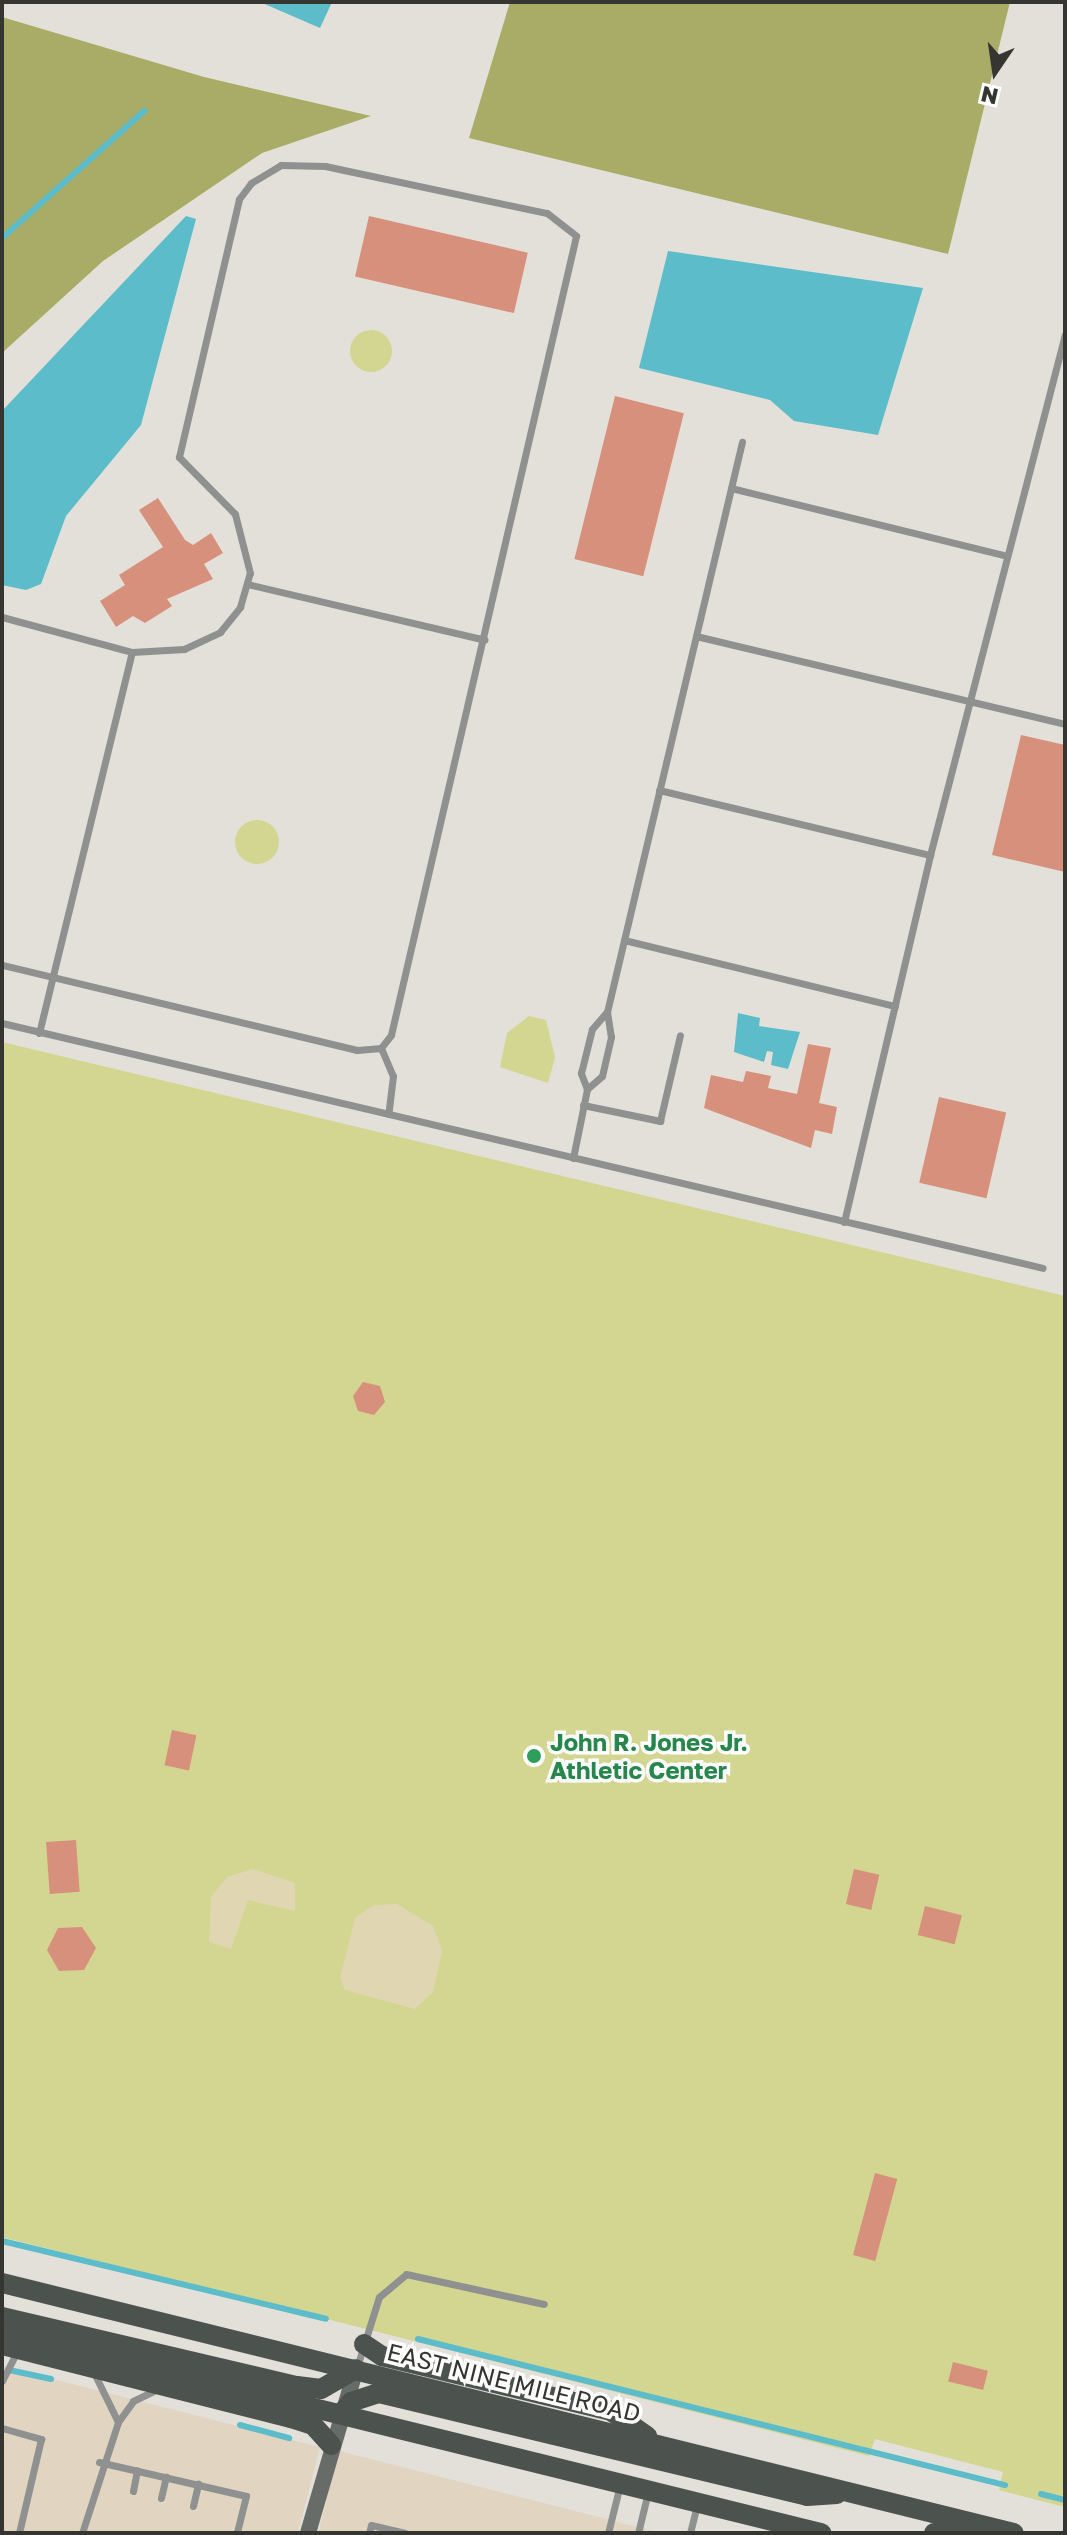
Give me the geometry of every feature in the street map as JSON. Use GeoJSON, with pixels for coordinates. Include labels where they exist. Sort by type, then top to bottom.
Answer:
{"type":"FeatureCollection","features":[{"type":"Feature","properties":{"kind":"main road","name":"EAST NINE MILE ROAD"},"geometry":{"type":"LineString","coordinates":[[2,2283],[1014,2533]]}},
{"type":"Feature","properties":{"kind":"main road"},"geometry":{"type":"LineString","coordinates":[[2,2317],[297,2386],[321,2389],[356,2369]]}},
{"type":"Feature","properties":{"kind":"main road"},"geometry":{"type":"LineString","coordinates":[[2,2331],[821,2533]]}},
{"type":"Feature","properties":{"kind":"main road"},"geometry":{"type":"LineString","coordinates":[[364,2344],[382,2356],[611,2411],[661,2445]]}},
{"type":"Feature","properties":{"kind":"main road"},"geometry":{"type":"LineString","coordinates":[[10,2347],[313,2425],[331,2445]]}},
{"type":"Feature","properties":{"kind":"main road"},"geometry":{"type":"LineString","coordinates":[[341,2414],[351,2402],[379,2393],[807,2496],[854,2492]]}},
{"type":"Feature","properties":{"kind":"main road"},"geometry":{"type":"LineString","coordinates":[[934,2533],[959,2533]]}},
{"type":"Feature","properties":{"kind":"street"},"geometry":{"type":"LineString","coordinates":[[308,2533],[331,2445],[356,2369]]}},
{"type":"Feature","properties":{"kind":"lane"},"geometry":{"type":"LineString","coordinates":[[2,617],[132,652],[184,649],[220,632],[240,607],[247,584],[247,546],[235,514],[179,457],[239,199],[251,183],[281,165],[325,166],[547,213],[576,236],[574,259],[391,1035],[381,1048],[357,1050],[2,965]]}},
{"type":"Feature","properties":{"kind":"lane"},"geometry":{"type":"LineString","coordinates":[[844,1222],[966,702],[1065,334]]}},
{"type":"Feature","properties":{"kind":"lane"},"geometry":{"type":"LineString","coordinates":[[587,1089],[602,1076],[611,1037],[607,1012],[742,442]]}},
{"type":"Feature","properties":{"kind":"lane"},"geometry":{"type":"LineString","coordinates":[[731,488],[1004,555]]}},
{"type":"Feature","properties":{"kind":"lane"},"geometry":{"type":"LineString","coordinates":[[247,584],[485,640]]}},
{"type":"Feature","properties":{"kind":"lane"},"geometry":{"type":"LineString","coordinates":[[696,636],[1065,724]]}},
{"type":"Feature","properties":{"kind":"lane"},"geometry":{"type":"LineString","coordinates":[[39,1033],[132,652]]}},
{"type":"Feature","properties":{"kind":"lane"},"geometry":{"type":"LineString","coordinates":[[659,790],[930,855]]}},
{"type":"Feature","properties":{"kind":"lane"},"geometry":{"type":"LineString","coordinates":[[624,940],[895,1006]]}},
{"type":"Feature","properties":{"kind":"lane"},"geometry":{"type":"LineString","coordinates":[[573,1158],[587,1089],[581,1073],[592,1029],[607,1012]]}},
{"type":"Feature","properties":{"kind":"lane"},"geometry":{"type":"LineString","coordinates":[[2,1023],[1043,1268]]}},
{"type":"Feature","properties":{"kind":"lane"},"geometry":{"type":"LineString","coordinates":[[583,1105],[660,1121],[680,1035]]}},
{"type":"Feature","properties":{"kind":"lane"},"geometry":{"type":"LineString","coordinates":[[381,1048],[393,1076],[388,1114]]}},
{"type":"Feature","properties":{"kind":"lane"},"geometry":{"type":"LineString","coordinates":[[356,2369],[379,2297],[406,2274],[544,2304]]}},
{"type":"Feature","properties":{"kind":"lane"},"geometry":{"type":"LineString","coordinates":[[2,2381],[10,2347]]}},
{"type":"Feature","properties":{"kind":"lane"},"geometry":{"type":"LineString","coordinates":[[89,2367],[118,2422]]}},
{"type":"Feature","properties":{"kind":"lane"},"geometry":{"type":"LineString","coordinates":[[82,2533],[99,2462],[118,2422],[133,2401],[164,2386]]}},
{"type":"Feature","properties":{"kind":"lane"},"geometry":{"type":"LineString","coordinates":[[2,2428],[41,2439],[19,2533]]}},
{"type":"Feature","properties":{"kind":"lane"},"geometry":{"type":"LineString","coordinates":[[99,2462],[246,2496],[237,2533]]}},
{"type":"Feature","properties":{"kind":"lane"},"geometry":{"type":"LineString","coordinates":[[133,2491],[137,2470]]}},
{"type":"Feature","properties":{"kind":"lane"},"geometry":{"type":"LineString","coordinates":[[161,2498],[166,2477]]}},
{"type":"Feature","properties":{"kind":"lane"},"geometry":{"type":"LineString","coordinates":[[608,2533],[620,2483]]}},
{"type":"Feature","properties":{"kind":"lane"},"geometry":{"type":"LineString","coordinates":[[193,2506],[198,2484]]}},
{"type":"Feature","properties":{"kind":"lane"},"geometry":{"type":"LineString","coordinates":[[638,2533],[648,2490]]}},
{"type":"Feature","properties":{"kind":"lane"},"geometry":{"type":"LineString","coordinates":[[690,2533],[697,2502]]}},
{"type":"Feature","properties":{"kind":"lane"},"geometry":{"type":"LineString","coordinates":[[369,2533],[371,2525],[405,2533]]}},
{"type":"Feature","properties":{"kind":"shaded area"},"geometry":{"type":"Polygon","coordinates":[[[2,2366],[320,2447],[298,2533],[2,2533],[2,2366]]]}},
{"type":"Feature","properties":{"kind":"shaded area"},"geometry":{"type":"Polygon","coordinates":[[[339,2451],[661,2533],[318,2533],[339,2451]]]}},
{"type":"Feature","properties":{"kind":"green space"},"geometry":{"type":"Polygon","coordinates":[[[510,2],[1010,2],[948,254],[469,138],[510,2]]]}},
{"type":"Feature","properties":{"kind":"green space"},"geometry":{"type":"Polygon","coordinates":[[[2,17],[204,77],[371,116],[262,153],[103,261],[2,353],[2,17]]]}},
{"type":"Feature","properties":{"kind":"green space"},"geometry":{"type":"Polygon","coordinates":[[[371,330],[386,336],[392,351],[386,366],[371,372],[356,366],[350,351],[356,336],[371,330]]]}},
{"type":"Feature","properties":{"kind":"green space"},"geometry":{"type":"Polygon","coordinates":[[[257,820],[273,826],[279,842],[273,858],[257,864],[241,858],[235,842],[241,826],[257,820]]]}},
{"type":"Feature","properties":{"kind":"green space"},"geometry":{"type":"Polygon","coordinates":[[[529,1016],[546,1020],[555,1057],[548,1083],[500,1067],[507,1033],[529,1016]]]}},
{"type":"Feature","properties":{"kind":"green space","name":"John R. Jones Jr. Athletic Center"},"geometry":{"type":"Polygon","coordinates":[[[2,1042],[1065,1296],[1065,2507],[999,2490],[1003,2472],[875,2439],[869,2456],[2,2237],[2,1042]]]}},
{"type":"Feature","properties":{"kind":"sand"},"geometry":{"type":"Polygon","coordinates":[[[253,1869],[295,1883],[295,1911],[248,1900],[231,1949],[209,1942],[211,1897],[227,1877],[253,1869]]]}},
{"type":"Feature","properties":{"kind":"sand"},"geometry":{"type":"Polygon","coordinates":[[[397,1904],[433,1926],[442,1950],[433,1992],[415,2009],[345,1990],[340,1978],[355,1918],[374,1905],[397,1904]]]}},
{"type":"Feature","properties":{"kind":"water"},"geometry":{"type":"Polygon","coordinates":[[[260,2],[332,2],[320,28],[260,2]]]}},
{"type":"Feature","properties":{"kind":"water"},"geometry":{"type":"Polygon","coordinates":[[[186,216],[196,219],[141,425],[66,516],[41,584],[26,590],[2,585],[2,411],[186,216]]]}},
{"type":"Feature","properties":{"kind":"water"},"geometry":{"type":"Polygon","coordinates":[[[668,251],[923,288],[878,435],[794,421],[770,400],[639,368],[668,251]]]}},
{"type":"Feature","properties":{"kind":"water"},"geometry":{"type":"Polygon","coordinates":[[[738,1013],[760,1018],[759,1026],[800,1032],[788,1069],[771,1065],[773,1052],[767,1051],[764,1062],[734,1052],[738,1013]]]}},
{"type":"Feature","properties":{"kind":"building"},"geometry":{"type":"Polygon","coordinates":[[[369,216],[528,253],[514,313],[355,276],[369,216]]]}},
{"type":"Feature","properties":{"kind":"building"},"geometry":{"type":"Polygon","coordinates":[[[615,396],[684,413],[643,576],[574,559],[615,396]]]}},
{"type":"Feature","properties":{"kind":"building"},"geometry":{"type":"Polygon","coordinates":[[[158,498],[185,540],[193,545],[211,533],[223,553],[204,564],[213,579],[167,599],[172,606],[145,623],[133,616],[116,627],[100,601],[125,585],[119,575],[163,547],[139,510],[158,498]]]}},
{"type":"Feature","properties":{"kind":"building"},"geometry":{"type":"Polygon","coordinates":[[[1021,735],[1065,745],[1065,872],[992,855],[1021,735]]]}},
{"type":"Feature","properties":{"kind":"building"},"geometry":{"type":"Polygon","coordinates":[[[808,1044],[831,1048],[819,1103],[837,1107],[832,1134],[815,1130],[811,1148],[704,1108],[711,1075],[743,1082],[746,1071],[771,1076],[768,1088],[797,1094],[808,1044]]]}},
{"type":"Feature","properties":{"kind":"building"},"geometry":{"type":"Polygon","coordinates":[[[939,1097],[1006,1113],[986,1198],[919,1183],[939,1097]]]}},
{"type":"Feature","properties":{"kind":"building"},"geometry":{"type":"Polygon","coordinates":[[[363,1382],[380,1386],[385,1402],[374,1415],[358,1411],[353,1396],[363,1382]]]}},
{"type":"Feature","properties":{"kind":"building"},"geometry":{"type":"Polygon","coordinates":[[[172,1730],[196,1735],[189,1770],[165,1765],[172,1730]]]}},
{"type":"Feature","properties":{"kind":"building"},"geometry":{"type":"Polygon","coordinates":[[[76,1840],[80,1892],[50,1894],[46,1842],[76,1840]]]}},
{"type":"Feature","properties":{"kind":"building"},"geometry":{"type":"Polygon","coordinates":[[[854,1869],[879,1875],[871,1910],[846,1904],[854,1869]]]}},
{"type":"Feature","properties":{"kind":"building"},"geometry":{"type":"Polygon","coordinates":[[[925,1906],[962,1915],[955,1944],[918,1935],[925,1906]]]}},
{"type":"Feature","properties":{"kind":"building"},"geometry":{"type":"Polygon","coordinates":[[[82,1927],[96,1948],[84,1970],[59,1971],[47,1950],[58,1928],[82,1927]]]}},
{"type":"Feature","properties":{"kind":"building"},"geometry":{"type":"Polygon","coordinates":[[[875,2173],[897,2179],[875,2261],[853,2255],[875,2173]]]}},
{"type":"Feature","properties":{"kind":"building"},"geometry":{"type":"Polygon","coordinates":[[[953,2362],[988,2371],[983,2390],[948,2381],[953,2362]]]}},
{"type":"Feature","properties":{"kind":"waterway"},"geometry":{"type":"LineString","coordinates":[[2,238],[144,111]]}},
{"type":"Feature","properties":{"kind":"waterway"},"geometry":{"type":"LineString","coordinates":[[2,2241],[326,2319]]}},
{"type":"Feature","properties":{"kind":"waterway"},"geometry":{"type":"LineString","coordinates":[[418,2339],[1005,2485]]}},
{"type":"Feature","properties":{"kind":"waterway"},"geometry":{"type":"LineString","coordinates":[[9,2370],[51,2379]]}},
{"type":"Feature","properties":{"kind":"waterway"},"geometry":{"type":"LineString","coordinates":[[240,2425],[289,2438]]}},
{"type":"Feature","properties":{"kind":"waterway"},"geometry":{"type":"LineString","coordinates":[[1041,2494],[1065,2500]]}},
{"type":"Feature","properties":{"kind":"place","name":"John R. Jones Jr. Athletic Center"},"geometry":{"type":"Point","coordinates":[534,1756]}}]}
